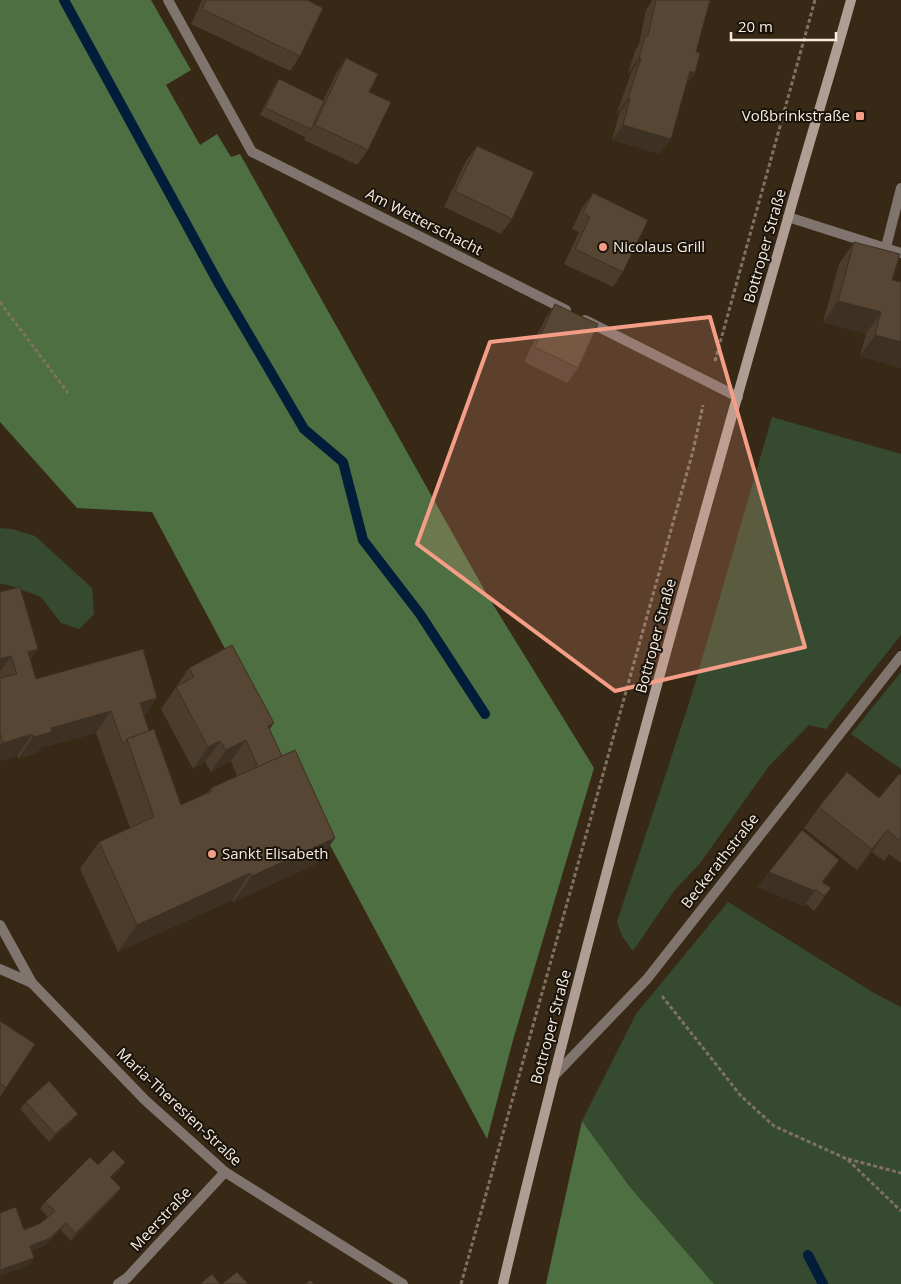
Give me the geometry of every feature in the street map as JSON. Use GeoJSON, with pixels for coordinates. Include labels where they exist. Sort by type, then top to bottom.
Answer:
{"type":"FeatureCollection","features":[{"type":"Feature","properties":{"kind":"main road","name":"Bottroper Straße"},"geometry":{"type":"LineString","coordinates":[[503,1284],[553,1077],[788,216],[821,110],[851,0]]}},
{"type":"Feature","properties":{"kind":"street","name":"Am Wetterschacht"},"geometry":{"type":"LineString","coordinates":[[168,0],[252,152],[738,397]]}},
{"type":"Feature","properties":{"kind":"street"},"geometry":{"type":"LineString","coordinates":[[886,247],[901,188]]}},
{"type":"Feature","properties":{"kind":"street"},"geometry":{"type":"LineString","coordinates":[[788,216],[901,253]]}},
{"type":"Feature","properties":{"kind":"street","name":"Beckerathstraße"},"geometry":{"type":"LineString","coordinates":[[553,1077],[647,979],[901,656]]}},
{"type":"Feature","properties":{"kind":"street","name":"Maria-Theresien-Straße"},"geometry":{"type":"LineString","coordinates":[[0,925],[32,984],[145,1100],[225,1172],[403,1284]]}},
{"type":"Feature","properties":{"kind":"street"},"geometry":{"type":"LineString","coordinates":[[0,969],[32,984]]}},
{"type":"Feature","properties":{"kind":"street","name":"Meerstraße"},"geometry":{"type":"LineString","coordinates":[[118,1284],[127,1278],[225,1172]]}},
{"type":"Feature","properties":{"kind":"path"},"geometry":{"type":"LineString","coordinates":[[461,1284],[694,451],[709,382],[815,0]]}},
{"type":"Feature","properties":{"kind":"path"},"geometry":{"type":"LineString","coordinates":[[0,302],[68,393]]}},
{"type":"Feature","properties":{"kind":"path"},"geometry":{"type":"LineString","coordinates":[[647,979],[741,1096],[774,1126],[847,1159],[901,1173]]}},
{"type":"Feature","properties":{"kind":"path"},"geometry":{"type":"LineString","coordinates":[[847,1159],[901,1211]]}},
{"type":"Feature","properties":{"kind":"highlighted area"},"geometry":{"type":"Polygon","coordinates":[[[710,317],[805,647],[615,691],[417,544],[490,342],[710,317]]]}},
{"type":"Feature","properties":{"kind":"green space"},"geometry":{"type":"Polygon","coordinates":[[[0,0],[151,0],[191,70],[166,85],[200,145],[217,134],[231,157],[240,154],[486,593],[594,768],[513,1040],[487,1139],[152,512],[77,508],[0,422],[0,0]]]}},
{"type":"Feature","properties":{"kind":"green space"},"geometry":{"type":"Polygon","coordinates":[[[772,417],[901,454],[901,635],[826,729],[809,725],[769,766],[701,862],[674,891],[633,951],[622,936],[617,922],[691,697],[772,417]]]}},
{"type":"Feature","properties":{"kind":"green space"},"geometry":{"type":"Polygon","coordinates":[[[0,528],[12,529],[35,536],[92,588],[94,614],[79,629],[61,623],[41,597],[0,584],[0,528]]]}},
{"type":"Feature","properties":{"kind":"green space"},"geometry":{"type":"Polygon","coordinates":[[[901,672],[901,769],[851,734],[901,672]]]}},
{"type":"Feature","properties":{"kind":"green space"},"geometry":{"type":"Polygon","coordinates":[[[728,902],[874,993],[901,1007],[901,1284],[714,1284],[630,1187],[582,1121],[636,1014],[728,902]]]}},
{"type":"Feature","properties":{"kind":"green space"},"geometry":{"type":"Polygon","coordinates":[[[582,1121],[630,1187],[714,1284],[546,1284],[582,1121]]]}},
{"type":"Feature","properties":{"kind":"building"},"geometry":{"type":"Polygon","coordinates":[[[206,0],[307,0],[323,8],[300,56],[202,9],[206,0]]]}},
{"type":"Feature","properties":{"kind":"building"},"geometry":{"type":"Polygon","coordinates":[[[656,0],[710,0],[696,52],[700,53],[695,73],[690,71],[671,139],[623,125],[630,99],[628,98],[641,58],[639,58],[645,36],[648,36],[656,0]]]}},
{"type":"Feature","properties":{"kind":"building"},"geometry":{"type":"Polygon","coordinates":[[[346,58],[378,74],[369,92],[391,102],[368,150],[315,125],[346,58]]]}},
{"type":"Feature","properties":{"kind":"building"},"geometry":{"type":"Polygon","coordinates":[[[279,79],[324,101],[311,129],[265,108],[279,79]]]}},
{"type":"Feature","properties":{"kind":"building"},"geometry":{"type":"Polygon","coordinates":[[[477,146],[534,172],[512,219],[455,191],[477,146]]]}},
{"type":"Feature","properties":{"kind":"building"},"geometry":{"type":"Polygon","coordinates":[[[593,193],[648,220],[623,272],[575,249],[590,217],[583,213],[593,193]]]}},
{"type":"Feature","properties":{"kind":"building"},"geometry":{"type":"Polygon","coordinates":[[[854,242],[900,254],[892,280],[901,282],[901,342],[875,335],[881,312],[838,301],[854,242]]]}},
{"type":"Feature","properties":{"kind":"building"},"geometry":{"type":"Polygon","coordinates":[[[555,304],[598,324],[578,368],[535,347],[555,304]]]}},
{"type":"Feature","properties":{"kind":"building"},"geometry":{"type":"Polygon","coordinates":[[[20,587],[38,649],[28,652],[36,679],[143,649],[157,698],[140,703],[149,731],[127,739],[123,744],[111,711],[51,728],[52,732],[33,737],[32,734],[3,743],[0,733],[0,678],[17,674],[11,656],[0,659],[0,592],[20,587]]]}},
{"type":"Feature","properties":{"kind":"building"},"geometry":{"type":"Polygon","coordinates":[[[232,645],[274,723],[268,726],[282,756],[258,767],[246,740],[226,750],[220,741],[208,747],[176,687],[194,677],[189,668],[232,645]]]}},
{"type":"Feature","properties":{"kind":"building","name":"Sankt Elisabeth"},"geometry":{"type":"Polygon","coordinates":[[[154,729],[181,805],[212,791],[211,788],[295,750],[335,838],[252,876],[250,873],[137,925],[99,842],[154,817],[127,739],[154,729]]]}},
{"type":"Feature","properties":{"kind":"building"},"geometry":{"type":"Polygon","coordinates":[[[847,772],[879,798],[899,774],[901,775],[901,837],[899,840],[887,830],[872,849],[819,807],[847,772]]]}},
{"type":"Feature","properties":{"kind":"building"},"geometry":{"type":"Polygon","coordinates":[[[802,830],[839,860],[822,882],[831,888],[824,896],[816,889],[815,891],[769,872],[802,830]]]}},
{"type":"Feature","properties":{"kind":"building"},"geometry":{"type":"Polygon","coordinates":[[[0,1021],[35,1044],[6,1088],[0,1083],[0,1021]]]}},
{"type":"Feature","properties":{"kind":"building"},"geometry":{"type":"Polygon","coordinates":[[[49,1081],[78,1114],[55,1134],[26,1102],[49,1081]]]}},
{"type":"Feature","properties":{"kind":"building"},"geometry":{"type":"Polygon","coordinates":[[[113,1150],[125,1162],[110,1177],[121,1188],[76,1233],[66,1223],[50,1238],[30,1246],[34,1258],[0,1270],[0,1213],[16,1207],[24,1230],[41,1223],[55,1211],[45,1202],[90,1157],[98,1165],[113,1150]]]}},
{"type":"Feature","properties":{"kind":"building"},"geometry":{"type":"Polygon","coordinates":[[[237,1272],[248,1284],[222,1284],[237,1272]]]}},
{"type":"Feature","properties":{"kind":"building"},"geometry":{"type":"Polygon","coordinates":[[[212,1274],[220,1284],[200,1284],[212,1274]]]}},
{"type":"Feature","properties":{"kind":"building"},"geometry":{"type":"Polygon","coordinates":[[[310,1280],[314,1284],[305,1284],[310,1280]]]}},
{"type":"Feature","properties":{"kind":"waterway"},"geometry":{"type":"LineString","coordinates":[[64,0],[219,284],[304,429],[343,462],[363,540],[420,614],[485,714]]}},
{"type":"Feature","properties":{"kind":"waterway"},"geometry":{"type":"LineString","coordinates":[[808,1255],[823,1284]]}},
{"type":"Feature","properties":{"kind":"place","name":"Voßbrinkstraße"},"geometry":{"type":"Point","coordinates":[860,116]}},
{"type":"Feature","properties":{"kind":"place","name":"Nicolaus Grill"},"geometry":{"type":"Point","coordinates":[603,247]}},
{"type":"Feature","properties":{"kind":"place","name":"Sankt Elisabeth"},"geometry":{"type":"Point","coordinates":[212,854]}}]}
